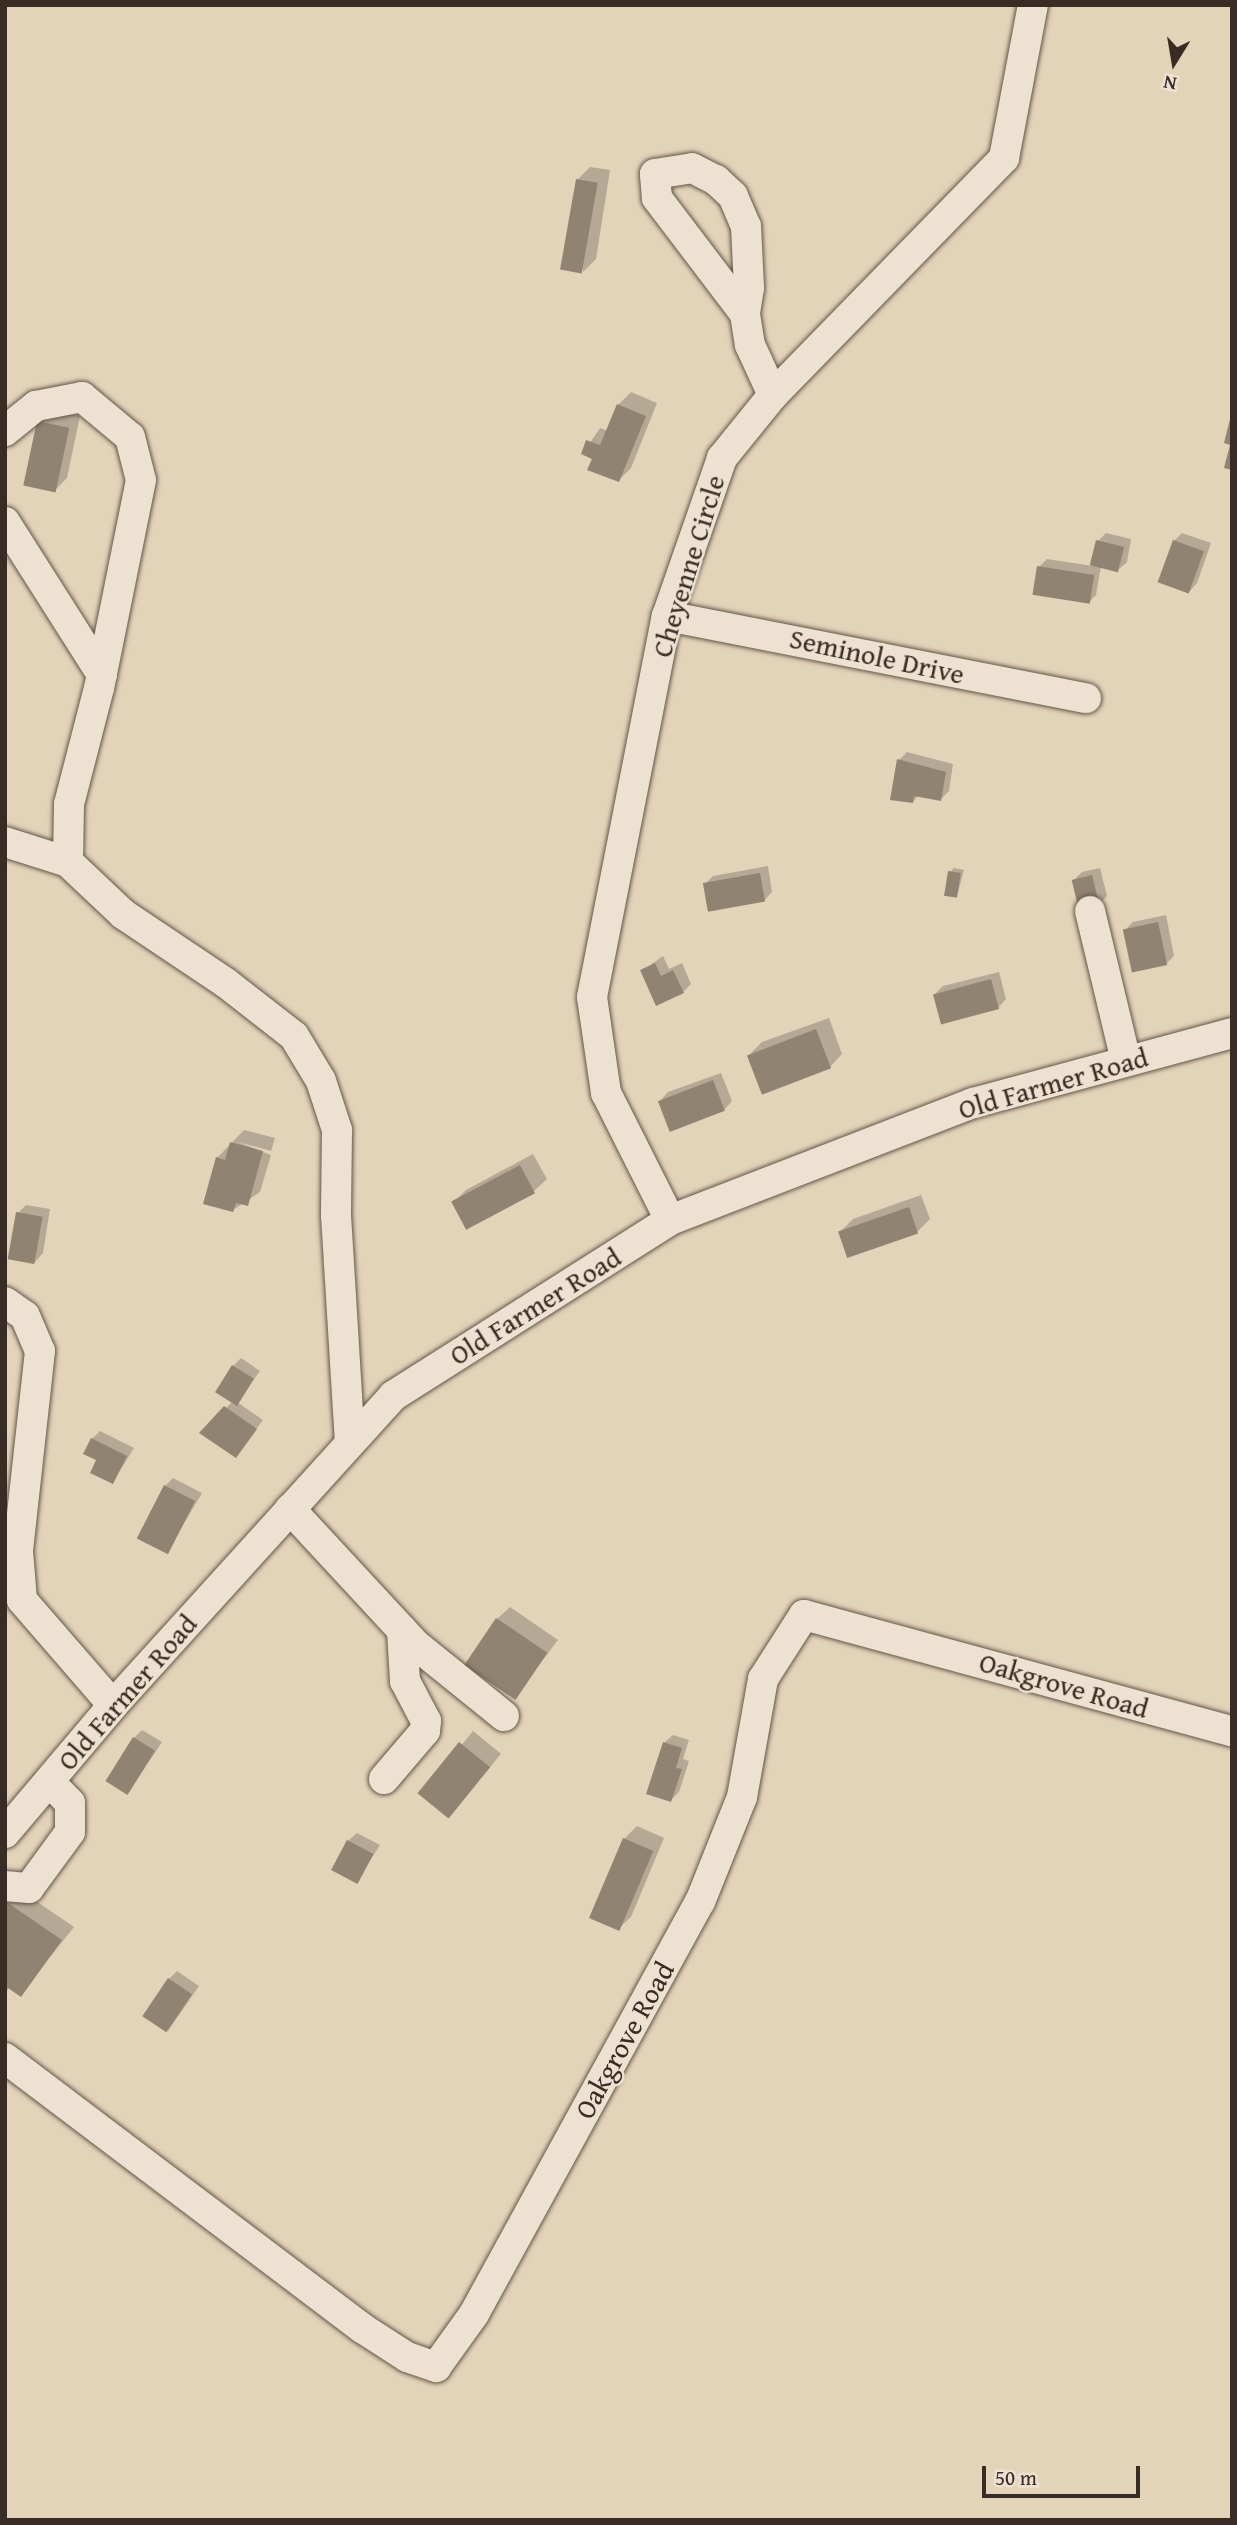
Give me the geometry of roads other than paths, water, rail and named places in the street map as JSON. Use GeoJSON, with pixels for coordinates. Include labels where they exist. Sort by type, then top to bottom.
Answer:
{"type":"FeatureCollection","features":[{"type":"Feature","properties":{"kind":"street","name":"Cheyenne Circle"},"geometry":{"type":"LineString","coordinates":[[670,1220],[606,1093],[592,997],[667,616],[722,458],[774,395],[1004,158],[1033,5]]}},
{"type":"Feature","properties":{"kind":"street"},"geometry":{"type":"LineString","coordinates":[[745,314],[657,198],[655,174],[692,168],[716,180],[733,196],[746,226],[749,288],[745,314],[750,345],[774,395]]}},
{"type":"Feature","properties":{"kind":"street"},"geometry":{"type":"LineString","coordinates":[[5,431],[36,406],[82,397],[130,437],[141,480],[102,675],[69,804],[68,862]]}},
{"type":"Feature","properties":{"kind":"street"},"geometry":{"type":"LineString","coordinates":[[5,522],[102,675]]}},
{"type":"Feature","properties":{"kind":"street","name":"Seminole Drive"},"geometry":{"type":"LineString","coordinates":[[667,616],[1086,698]]}},
{"type":"Feature","properties":{"kind":"street"},"geometry":{"type":"LineString","coordinates":[[5,842],[68,862],[122,914],[226,983],[294,1036],[321,1081],[337,1130],[336,1214],[350,1443]]}},
{"type":"Feature","properties":{"kind":"street"},"geometry":{"type":"LineString","coordinates":[[1090,911],[1126,1061]]}},
{"type":"Feature","properties":{"kind":"street","name":"Old Farmer Road"},"geometry":{"type":"LineString","coordinates":[[5,1833],[113,1705],[393,1396],[670,1220],[973,1102],[1232,1034]]}},
{"type":"Feature","properties":{"kind":"street"},"geometry":{"type":"LineString","coordinates":[[5,1302],[25,1316],[40,1350],[18,1551],[22,1600],[113,1705]]}},
{"type":"Feature","properties":{"kind":"street"},"geometry":{"type":"LineString","coordinates":[[290,1509],[402,1630],[504,1716]]}},
{"type":"Feature","properties":{"kind":"street","name":"Oakgrove Road"},"geometry":{"type":"LineString","coordinates":[[5,2058],[362,2328],[407,2357],[436,2367],[474,2314],[700,1902],[742,1797],[763,1679],[804,1615],[1232,1731]]}},
{"type":"Feature","properties":{"kind":"street"},"geometry":{"type":"LineString","coordinates":[[384,1779],[425,1731],[426,1721],[405,1681],[402,1630]]}},
{"type":"Feature","properties":{"kind":"street"},"geometry":{"type":"LineString","coordinates":[[5,1886],[29,1888],[70,1832],[70,1803],[49,1781]]}}]}
